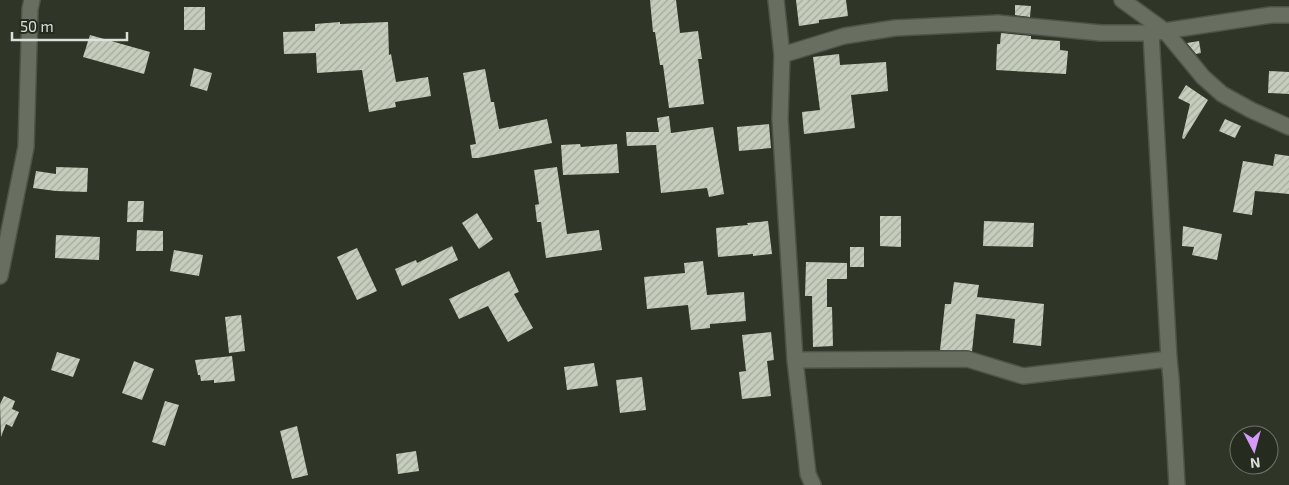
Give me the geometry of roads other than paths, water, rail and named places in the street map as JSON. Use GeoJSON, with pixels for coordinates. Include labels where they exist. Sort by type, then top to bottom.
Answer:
{"type":"FeatureCollection","features":[{"type":"Feature","properties":{"kind":"street"},"geometry":{"type":"LineString","coordinates":[[0,276],[26,147],[30,9],[32,0]]}},
{"type":"Feature","properties":{"kind":"street"},"geometry":{"type":"LineString","coordinates":[[776,0],[782,55],[780,119],[795,360],[808,474],[813,485]]}},
{"type":"Feature","properties":{"kind":"street"},"geometry":{"type":"LineString","coordinates":[[1122,0],[1222,94],[1251,110],[1289,127]]}},
{"type":"Feature","properties":{"kind":"street"},"geometry":{"type":"LineString","coordinates":[[782,55],[844,36],[895,28],[998,23],[1101,33],[1158,32],[1271,7],[1289,15]]}},
{"type":"Feature","properties":{"kind":"street"},"geometry":{"type":"LineString","coordinates":[[1158,32],[1169,359],[1178,485]]}},
{"type":"Feature","properties":{"kind":"street"},"geometry":{"type":"LineString","coordinates":[[795,360],[968,359],[1023,376],[1169,359]]}}]}
